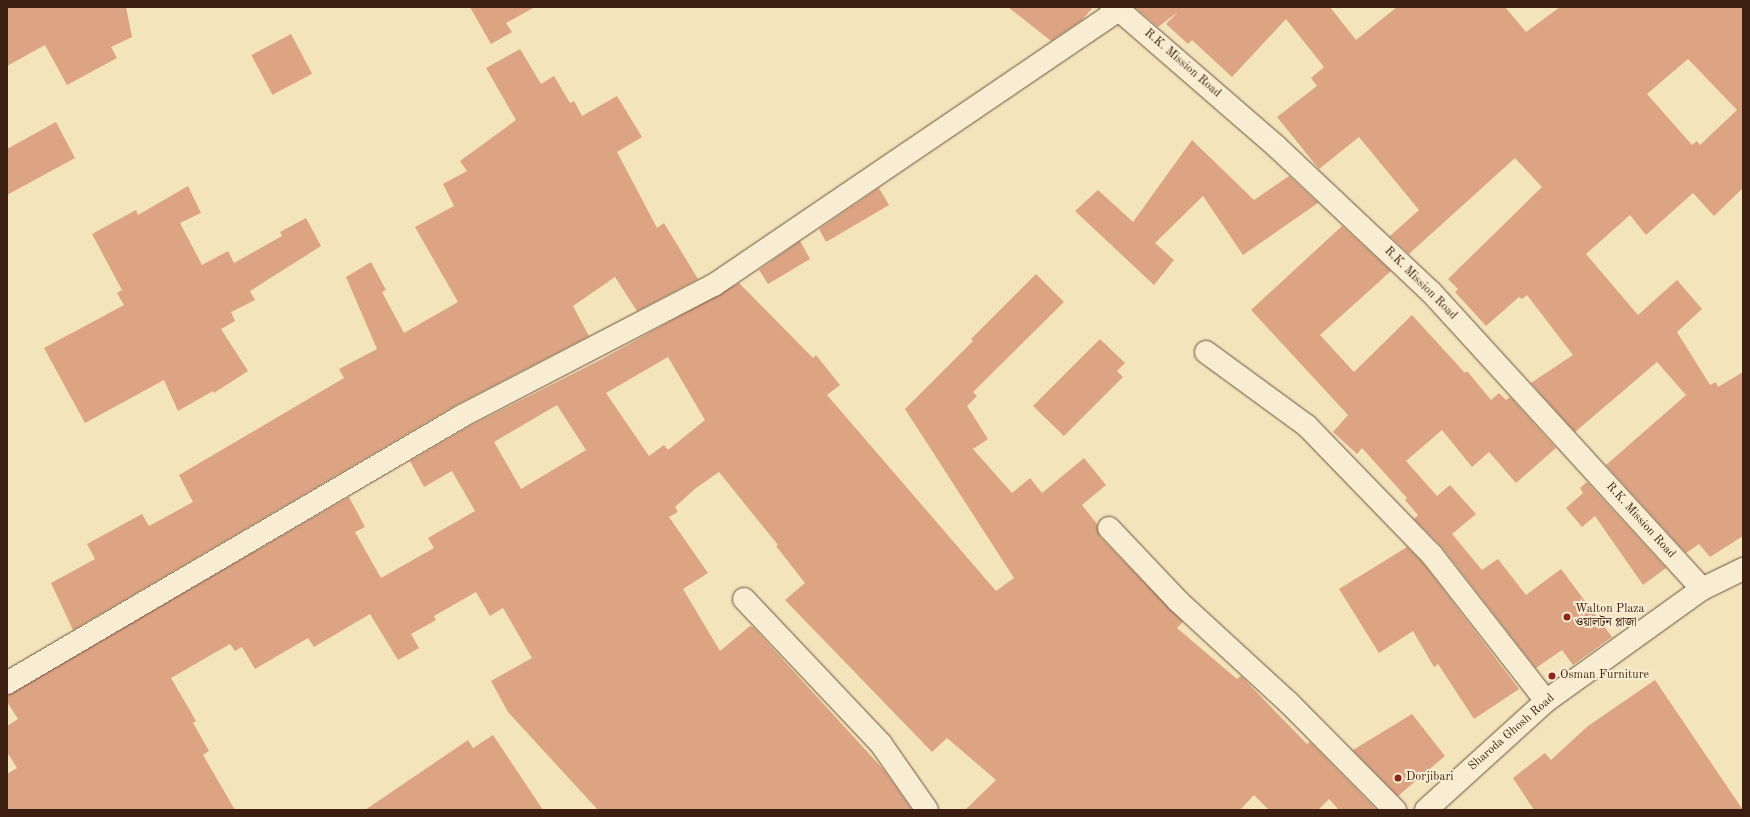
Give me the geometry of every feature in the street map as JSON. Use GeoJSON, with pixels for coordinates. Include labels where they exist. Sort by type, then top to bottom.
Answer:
{"type":"FeatureCollection","features":[{"type":"Feature","properties":{"kind":"street","name":"R.K. Mission Road"},"geometry":{"type":"LineString","coordinates":[[1115,8],[1277,147],[1431,292],[1702,589]]}},
{"type":"Feature","properties":{"kind":"street"},"geometry":{"type":"LineString","coordinates":[[7,683],[462,416],[714,285],[1115,8]]}},
{"type":"Feature","properties":{"kind":"street"},"geometry":{"type":"LineString","coordinates":[[1206,352],[1307,426],[1432,555],[1546,701]]}},
{"type":"Feature","properties":{"kind":"street"},"geometry":{"type":"LineString","coordinates":[[1110,528],[1178,601],[1289,703],[1395,810]]}},
{"type":"Feature","properties":{"kind":"street","name":"Sharoda Ghosh Road"},"geometry":{"type":"LineString","coordinates":[[1426,810],[1546,701],[1702,589],[1743,569]]}},
{"type":"Feature","properties":{"kind":"street"},"geometry":{"type":"LineString","coordinates":[[744,599],[881,744],[927,810]]}},
{"type":"Feature","properties":{"kind":"building"},"geometry":{"type":"Polygon","coordinates":[[[7,7],[126,7],[132,37],[111,47],[117,58],[67,85],[45,45],[7,66],[7,7]]]}},
{"type":"Feature","properties":{"kind":"building"},"geometry":{"type":"Polygon","coordinates":[[[470,7],[535,7],[506,23],[512,32],[491,44],[470,7]]]}},
{"type":"Feature","properties":{"kind":"building"},"geometry":{"type":"Polygon","coordinates":[[[1008,7],[1093,7],[1082,20],[1051,41],[1008,7]]]}},
{"type":"Feature","properties":{"kind":"building"},"geometry":{"type":"Polygon","coordinates":[[[1135,7],[1330,7],[1356,40],[1397,7],[1505,7],[1526,32],[1560,7],[1743,7],[1743,188],[1714,216],[1693,193],[1646,235],[1630,215],[1586,254],[1638,315],[1677,280],[1702,309],[1677,332],[1710,385],[1716,382],[1718,387],[1743,372],[1743,536],[1710,557],[1699,544],[1686,553],[1606,465],[1686,395],[1657,362],[1575,432],[1531,383],[1573,355],[1527,295],[1522,299],[1519,297],[1486,326],[1455,292],[1458,289],[1448,279],[1542,187],[1515,158],[1409,254],[1390,236],[1419,210],[1359,137],[1319,169],[1277,117],[1317,86],[1311,78],[1324,67],[1286,19],[1232,77],[1192,40],[1188,44],[1166,24],[1178,12],[1158,27],[1135,7]],[[1688,59],[1647,94],[1692,145],[1697,141],[1700,145],[1737,110],[1688,59]]]}},
{"type":"Feature","properties":{"kind":"building"},"geometry":{"type":"Polygon","coordinates":[[[291,34],[312,74],[272,95],[251,55],[291,34]]]}},
{"type":"Feature","properties":{"kind":"building"},"geometry":{"type":"Polygon","coordinates":[[[520,49],[541,84],[554,76],[570,103],[574,101],[582,116],[617,96],[642,137],[617,152],[657,228],[664,223],[698,279],[637,311],[615,277],[573,306],[589,336],[456,405],[73,630],[51,583],[95,559],[87,544],[142,514],[149,526],[193,502],[179,475],[344,378],[339,369],[377,349],[346,277],[371,262],[386,290],[382,292],[404,333],[458,302],[415,227],[454,206],[443,184],[467,171],[460,161],[516,120],[486,68],[520,49]]]}},
{"type":"Feature","properties":{"kind":"building"},"geometry":{"type":"Polygon","coordinates":[[[56,122],[75,158],[7,195],[7,149],[56,122]]]}},
{"type":"Feature","properties":{"kind":"building"},"geometry":{"type":"Polygon","coordinates":[[[1192,140],[1254,200],[1289,176],[1318,203],[1243,255],[1203,196],[1155,243],[1174,260],[1154,285],[1075,211],[1098,190],[1133,222],[1192,140]]]}},
{"type":"Feature","properties":{"kind":"building"},"geometry":{"type":"Polygon","coordinates":[[[188,186],[201,213],[180,223],[202,265],[228,251],[234,263],[282,236],[280,232],[306,218],[321,246],[250,291],[255,300],[231,312],[235,321],[221,329],[248,371],[214,393],[213,391],[178,411],[164,380],[85,423],[44,348],[124,305],[117,293],[122,290],[92,234],[136,210],[138,215],[188,186]]]}},
{"type":"Feature","properties":{"kind":"building"},"geometry":{"type":"Polygon","coordinates":[[[879,188],[889,205],[826,242],[819,229],[879,188]]]}},
{"type":"Feature","properties":{"kind":"building"},"geometry":{"type":"Polygon","coordinates":[[[1342,226],[1391,271],[1320,335],[1354,372],[1412,315],[1465,373],[1467,371],[1491,400],[1499,393],[1506,400],[1510,397],[1556,448],[1516,483],[1489,452],[1472,467],[1442,430],[1406,461],[1437,496],[1450,485],[1476,514],[1452,534],[1482,570],[1498,559],[1526,595],[1561,569],[1612,637],[1573,665],[1562,650],[1536,668],[1442,547],[1414,519],[1418,515],[1405,500],[1407,498],[1362,448],[1357,454],[1333,432],[1348,415],[1251,310],[1342,226]]]}},
{"type":"Feature","properties":{"kind":"building"},"geometry":{"type":"Polygon","coordinates":[[[800,241],[810,259],[768,284],[759,270],[800,241]]]}},
{"type":"Feature","properties":{"kind":"building"},"geometry":{"type":"Polygon","coordinates":[[[1036,274],[1064,302],[973,392],[977,396],[967,406],[988,439],[973,449],[1012,493],[1030,478],[1042,493],[1084,458],[1106,485],[1082,505],[1097,524],[1100,537],[1183,622],[1177,628],[1237,679],[1241,676],[1307,744],[1310,742],[1377,810],[1339,810],[1329,799],[1318,810],[1269,810],[1254,795],[1240,810],[965,810],[996,780],[947,738],[932,752],[785,600],[805,583],[776,546],[778,545],[719,472],[696,488],[675,507],[678,512],[669,517],[708,573],[683,589],[720,651],[750,626],[753,627],[883,769],[912,810],[598,810],[508,712],[491,681],[532,658],[503,608],[490,616],[476,592],[434,616],[436,620],[411,634],[419,648],[398,660],[370,614],[314,647],[308,638],[255,669],[242,647],[235,651],[230,644],[171,678],[196,721],[193,723],[209,751],[203,755],[235,810],[7,810],[7,774],[17,768],[7,752],[7,726],[18,719],[7,702],[7,695],[349,497],[365,527],[355,532],[381,578],[434,548],[428,538],[475,511],[452,471],[424,487],[410,461],[468,427],[602,359],[739,283],[813,358],[816,355],[840,385],[827,395],[996,591],[1014,578],[905,409],[973,341],[971,339],[1036,274]],[[668,357],[606,393],[649,456],[664,445],[668,450],[705,420],[668,357]],[[557,405],[494,442],[521,489],[586,450],[557,405]]]}},
{"type":"Feature","properties":{"kind":"building"},"geometry":{"type":"Polygon","coordinates":[[[1100,339],[1125,363],[1117,371],[1123,377],[1064,436],[1033,406],[1100,339]]]}},
{"type":"Feature","properties":{"kind":"building"},"geometry":{"type":"Polygon","coordinates":[[[1587,482],[1666,568],[1643,585],[1595,516],[1582,527],[1566,508],[1583,493],[1580,488],[1587,482]]]}},
{"type":"Feature","properties":{"kind":"building"},"geometry":{"type":"Polygon","coordinates":[[[1407,547],[1423,563],[1519,689],[1474,719],[1438,664],[1434,667],[1413,631],[1379,653],[1339,589],[1407,547]]]}},
{"type":"Feature","properties":{"kind":"building"},"geometry":{"type":"Polygon","coordinates":[[[1655,680],[1743,810],[1534,810],[1513,778],[1545,753],[1551,760],[1588,726],[1655,680]]]}},
{"type":"Feature","properties":{"kind":"building","name":"Dorjibari"},"geometry":{"type":"Polygon","coordinates":[[[1412,714],[1445,756],[1398,796],[1353,750],[1412,714]]]}},
{"type":"Feature","properties":{"kind":"building"},"geometry":{"type":"Polygon","coordinates":[[[493,735],[543,810],[365,810],[468,740],[473,748],[493,735]]]}},
{"type":"Feature","properties":{"kind":"place","name":"Walton Plaza ওয়ালটন প্লাজা"},"geometry":{"type":"Point","coordinates":[1567,617]}},
{"type":"Feature","properties":{"kind":"place","name":"Osman Furniture"},"geometry":{"type":"Point","coordinates":[1552,676]}},
{"type":"Feature","properties":{"kind":"place","name":"Dorjibari"},"geometry":{"type":"Point","coordinates":[1398,778]}}]}
